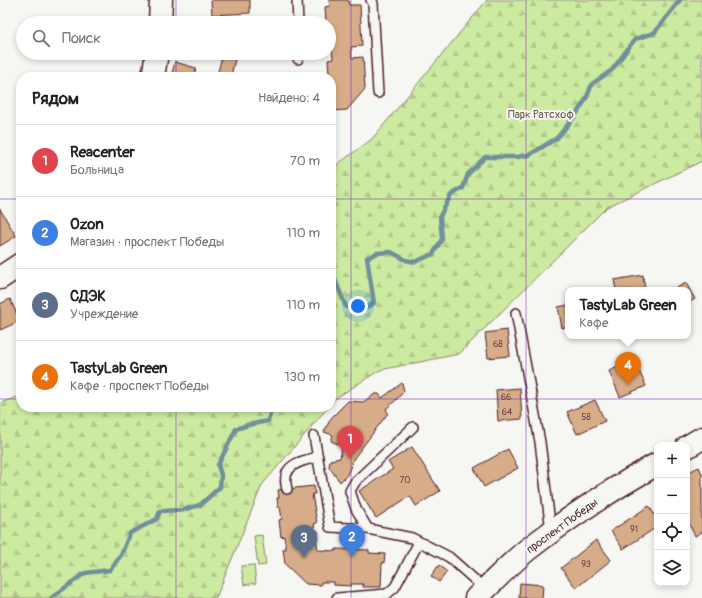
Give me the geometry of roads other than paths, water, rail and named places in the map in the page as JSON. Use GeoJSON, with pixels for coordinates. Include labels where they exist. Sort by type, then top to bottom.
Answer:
{"type":"FeatureCollection","features":[{"type":"Feature","properties":{"kind":"main road"},"geometry":{"type":"LineString","coordinates":[[160,16],[161,0]]}},
{"type":"Feature","properties":{"kind":"main road"},"geometry":{"type":"LineString","coordinates":[[154,72],[156,60]]}},
{"type":"Feature","properties":{"kind":"main road"},"geometry":{"type":"LineString","coordinates":[[0,278],[16,267]]}},
{"type":"Feature","properties":{"kind":"main road"},"geometry":{"type":"LineString","coordinates":[[690,445],[702,438]]}},
{"type":"Feature","properties":{"kind":"main road","name":"проспект Победы"},"geometry":{"type":"LineString","coordinates":[[481,594],[526,551],[627,480],[654,466]]}},
{"type":"Feature","properties":{"kind":"lane"},"geometry":{"type":"LineString","coordinates":[[297,0],[298,16]]}},
{"type":"Feature","properties":{"kind":"lane"},"geometry":{"type":"LineString","coordinates":[[371,0],[373,3],[378,93]]}},
{"type":"Feature","properties":{"kind":"lane"},"geometry":{"type":"LineString","coordinates":[[516,313],[540,442],[551,533]]}},
{"type":"Feature","properties":{"kind":"lane"},"geometry":{"type":"LineString","coordinates":[[368,529],[356,509],[350,491],[355,482],[413,427]]}},
{"type":"Feature","properties":{"kind":"lane"},"geometry":{"type":"LineString","coordinates":[[314,436],[330,527],[368,529],[412,538],[449,557],[481,594]]}},
{"type":"Feature","properties":{"kind":"lane"},"geometry":{"type":"LineString","coordinates":[[287,489],[285,484],[287,473],[293,464],[318,457]]}},
{"type":"Feature","properties":{"kind":"lane"},"geometry":{"type":"LineString","coordinates":[[337,598],[387,594],[395,587],[420,542]]}},
{"type":"Feature","properties":{"kind":"waterway"},"geometry":{"type":"LineString","coordinates":[[336,282],[346,307],[359,312],[374,303],[367,258],[377,253],[391,252],[406,260],[415,262],[433,254],[442,239],[440,216],[451,195],[463,188],[468,174],[485,157],[517,157],[529,155],[557,138],[575,116],[586,99],[592,84],[612,70],[635,39],[654,33],[680,0]]}},
{"type":"Feature","properties":{"kind":"waterway"},"geometry":{"type":"LineString","coordinates":[[51,598],[85,573],[110,570],[121,555],[130,533],[157,519],[160,511],[182,510],[200,505],[220,487],[221,475],[218,465],[236,429],[268,421],[271,412]]}},
{"type":"Feature","properties":{"kind":"place","name":"TastyLab Green"},"geometry":{"type":"Point","coordinates":[628,385]}},
{"type":"Feature","properties":{"kind":"place","name":"Reacenter"},"geometry":{"type":"Point","coordinates":[350,459]}},
{"type":"Feature","properties":{"kind":"place","name":"Ozon"},"geometry":{"type":"Point","coordinates":[352,557]}},
{"type":"Feature","properties":{"kind":"place","name":"СДЭК"},"geometry":{"type":"Point","coordinates":[304,558]}},
{"type":"Feature","properties":{"kind":"park label","name":"Парк Ратсхоф"},"geometry":{"type":"Point","coordinates":[541,114]}}]}
